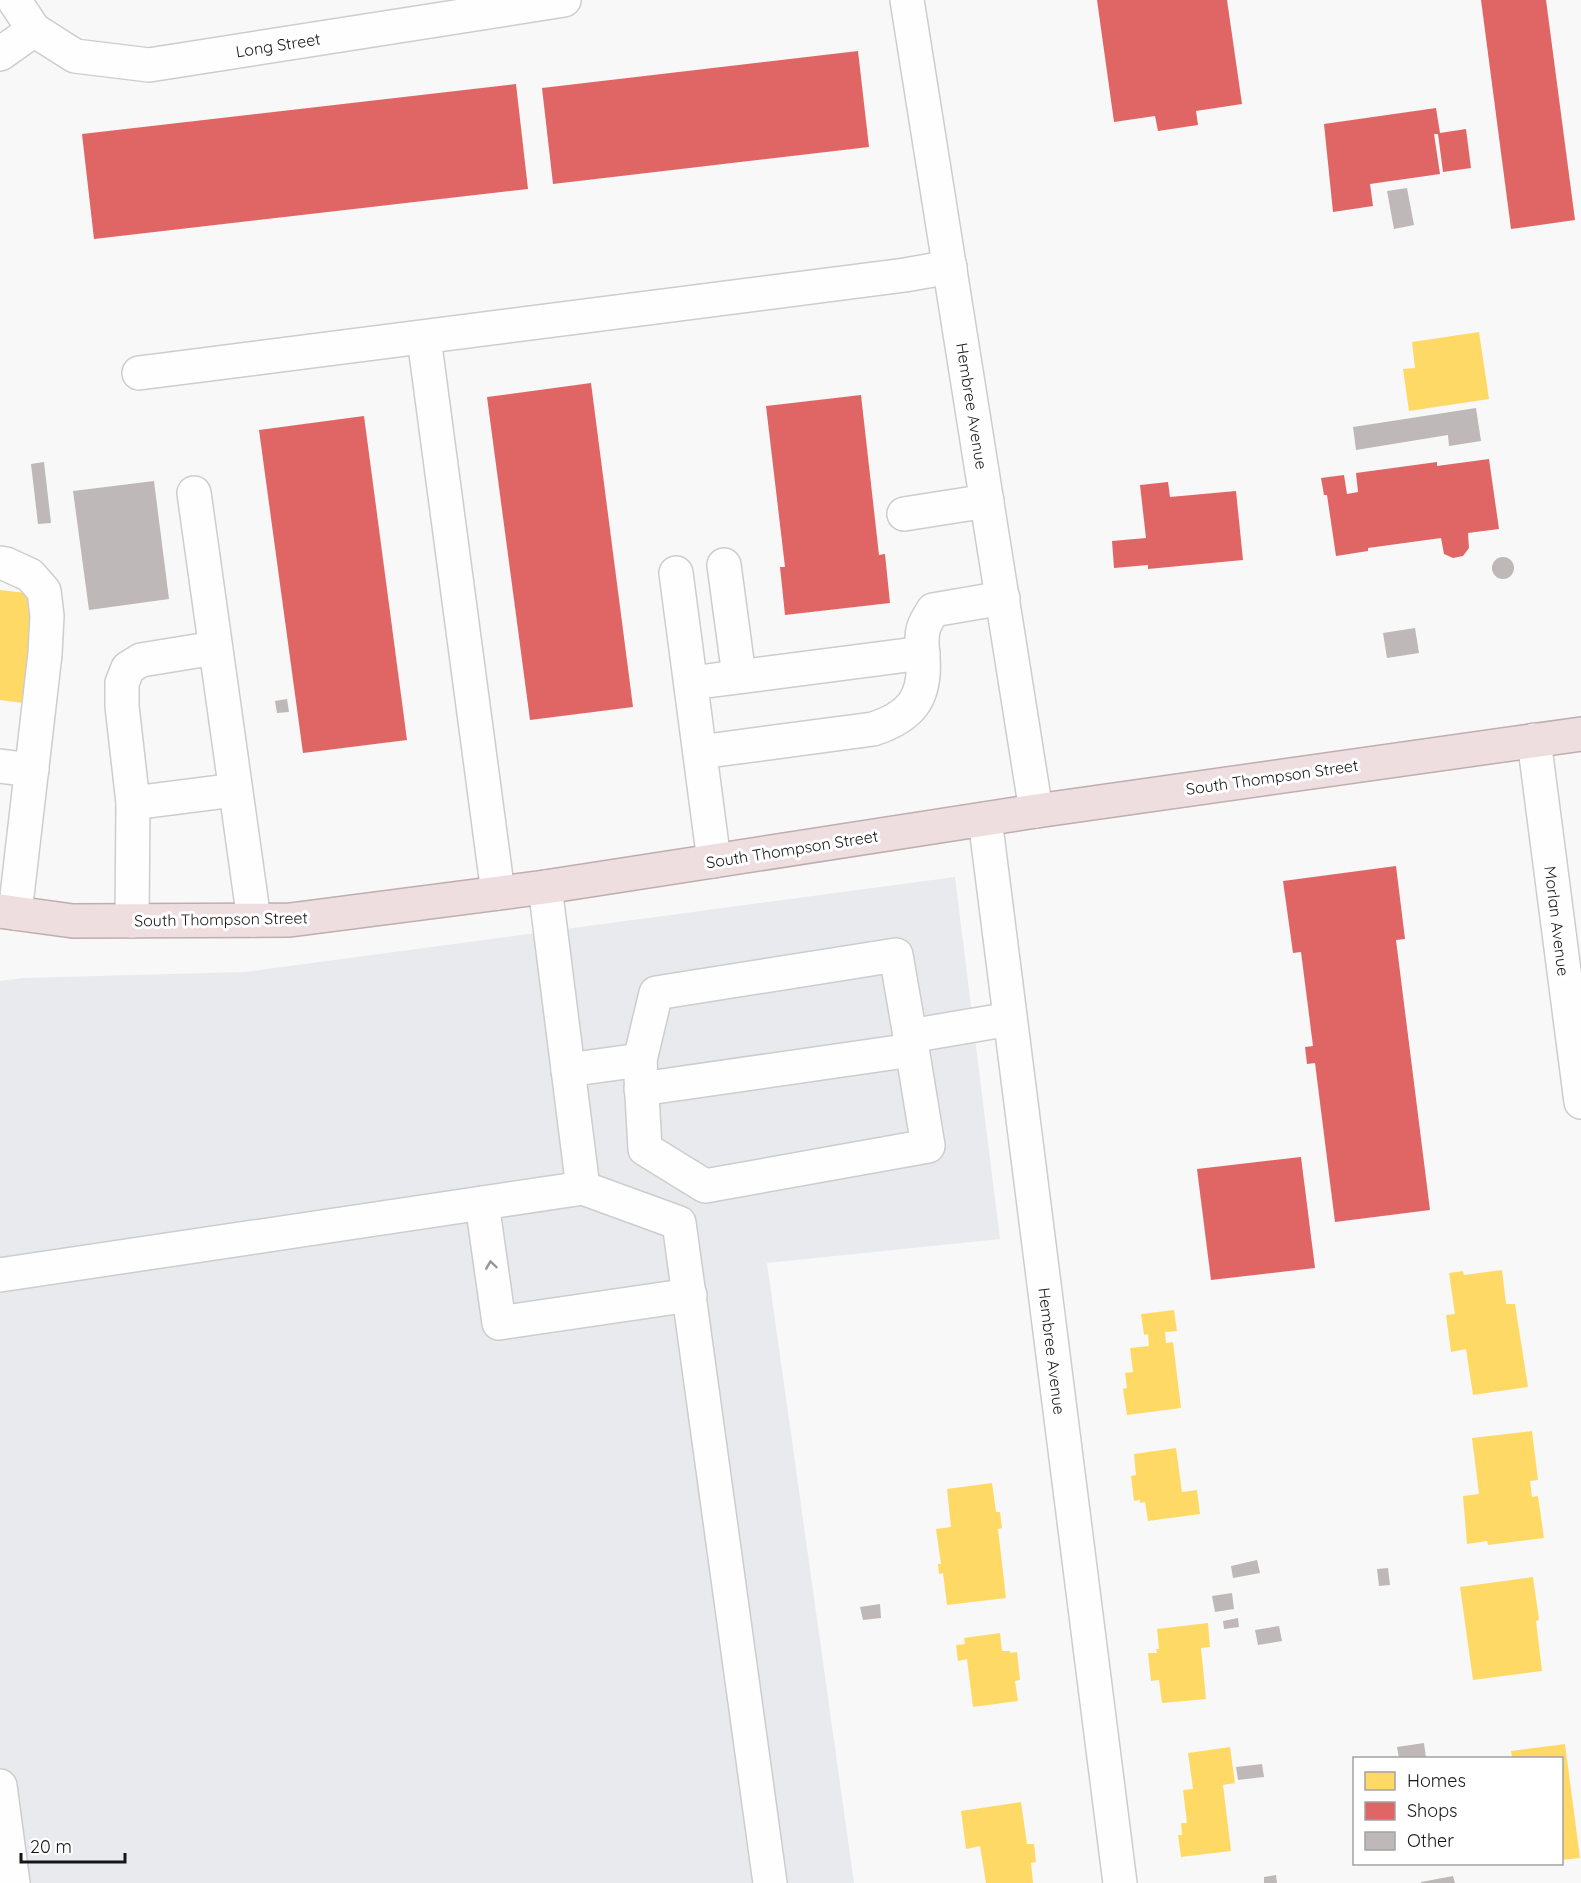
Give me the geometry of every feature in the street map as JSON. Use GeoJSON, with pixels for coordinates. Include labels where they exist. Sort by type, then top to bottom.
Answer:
{"type":"FeatureCollection","features":[{"type":"Feature","properties":{"kind":"highway","name":"South Thompson Street"},"geometry":{"type":"LineString","coordinates":[[5,919],[290,920],[498,893],[1036,811],[1581,734]]}},
{"type":"Feature","properties":{"kind":"street","name":"Long Street"},"geometry":{"type":"LineString","coordinates":[[14,0],[34,30],[75,56],[149,65],[564,0]]}},
{"type":"Feature","properties":{"kind":"street","name":"Hembree Avenue"},"geometry":{"type":"LineString","coordinates":[[907,0],[1036,811]]}},
{"type":"Feature","properties":{"kind":"street"},"geometry":{"type":"LineString","coordinates":[[0,54],[34,30]]}},
{"type":"Feature","properties":{"kind":"street"},"geometry":{"type":"LineString","coordinates":[[139,374],[905,275],[950,267]]}},
{"type":"Feature","properties":{"kind":"street"},"geometry":{"type":"LineString","coordinates":[[424,338],[498,893]]}},
{"type":"Feature","properties":{"kind":"street"},"geometry":{"type":"LineString","coordinates":[[194,493],[254,920]]}},
{"type":"Feature","properties":{"kind":"street"},"geometry":{"type":"LineString","coordinates":[[904,514],[987,501]]}},
{"type":"Feature","properties":{"kind":"street"},"geometry":{"type":"LineString","coordinates":[[0,563],[30,575],[44,591],[47,616],[45,654],[16,768],[5,919]]}},
{"type":"Feature","properties":{"kind":"street"},"geometry":{"type":"LineString","coordinates":[[724,565],[739,676]]}},
{"type":"Feature","properties":{"kind":"street"},"geometry":{"type":"LineString","coordinates":[[676,573],[714,861]]}},
{"type":"Feature","properties":{"kind":"street"},"geometry":{"type":"LineString","coordinates":[[700,752],[873,729],[891,723],[908,712],[919,695],[924,680],[922,637],[925,623],[933,610],[1003,598]]}},
{"type":"Feature","properties":{"kind":"street"},"geometry":{"type":"LineString","coordinates":[[132,921],[133,802],[122,706],[122,682],[128,668],[141,660],[215,648]]}},
{"type":"Feature","properties":{"kind":"street"},"geometry":{"type":"LineString","coordinates":[[691,682],[923,653]]}},
{"type":"Feature","properties":{"kind":"street","name":"Morlan Avenue"},"geometry":{"type":"LineString","coordinates":[[1534,740],[1581,1102]]}},
{"type":"Feature","properties":{"kind":"street"},"geometry":{"type":"LineString","coordinates":[[133,802],[235,790]]}},
{"type":"Feature","properties":{"kind":"street","name":"Hembree Avenue"},"geometry":{"type":"LineString","coordinates":[[984,819],[1120,1883]]}},
{"type":"Feature","properties":{"kind":"street"},"geometry":{"type":"LineString","coordinates":[[545,886],[583,1188]]}},
{"type":"Feature","properties":{"kind":"street"},"geometry":{"type":"LineString","coordinates":[[896,955],[911,1043],[928,1146],[705,1186],[645,1149],[640,1074],[656,993],[896,955]]}},
{"type":"Feature","properties":{"kind":"street"},"geometry":{"type":"LineString","coordinates":[[568,1070],[640,1074],[911,1043],[1010,1019]]}},
{"type":"Feature","properties":{"kind":"street"},"geometry":{"type":"LineString","coordinates":[[0,1275],[583,1188],[680,1223],[770,1883]]}},
{"type":"Feature","properties":{"kind":"street"},"geometry":{"type":"LineString","coordinates":[[482,1203],[499,1323],[690,1295]]}},
{"type":"Feature","properties":{"kind":"street"},"geometry":{"type":"LineString","coordinates":[[0,1786],[13,1883]]}},
{"type":"Feature","properties":{"kind":"shaded area"},"geometry":{"type":"Polygon","coordinates":[[[955,877],[1000,1239],[767,1263],[854,1883],[0,1883],[0,981],[23,978],[245,972],[955,877]]]}},
{"type":"Feature","properties":{"kind":"building: Homes"},"geometry":{"type":"Polygon","coordinates":[[[1479,332],[1489,399],[1409,411],[1403,369],[1415,368],[1412,342],[1479,332]]]}},
{"type":"Feature","properties":{"kind":"building: Homes"},"geometry":{"type":"Polygon","coordinates":[[[0,590],[36,594],[23,703],[0,700],[0,590]]]}},
{"type":"Feature","properties":{"kind":"building: Homes"},"geometry":{"type":"Polygon","coordinates":[[[1502,1270],[1506,1304],[1515,1304],[1528,1387],[1473,1395],[1466,1349],[1451,1352],[1446,1315],[1455,1314],[1449,1273],[1463,1271],[1464,1275],[1502,1270]]]}},
{"type":"Feature","properties":{"kind":"building: Homes"},"geometry":{"type":"Polygon","coordinates":[[[1174,1310],[1177,1331],[1165,1332],[1166,1343],[1173,1342],[1181,1408],[1127,1415],[1123,1389],[1127,1388],[1125,1373],[1133,1372],[1130,1348],[1149,1346],[1148,1334],[1144,1335],[1141,1314],[1174,1310]]]}},
{"type":"Feature","properties":{"kind":"building: Homes"},"geometry":{"type":"Polygon","coordinates":[[[1532,1431],[1538,1480],[1530,1481],[1532,1497],[1538,1496],[1544,1538],[1488,1545],[1487,1541],[1467,1544],[1463,1496],[1479,1494],[1472,1438],[1532,1431]]]}},
{"type":"Feature","properties":{"kind":"building: Homes"},"geometry":{"type":"Polygon","coordinates":[[[1176,1448],[1182,1492],[1197,1490],[1200,1514],[1148,1521],[1145,1502],[1134,1501],[1131,1476],[1136,1475],[1134,1454],[1176,1448]]]}},
{"type":"Feature","properties":{"kind":"building: Homes"},"geometry":{"type":"Polygon","coordinates":[[[992,1483],[996,1512],[1000,1512],[1002,1528],[998,1529],[1006,1598],[947,1605],[943,1573],[939,1574],[938,1564],[941,1564],[936,1529],[951,1527],[947,1489],[992,1483]]]}},
{"type":"Feature","properties":{"kind":"building: Homes"},"geometry":{"type":"Polygon","coordinates":[[[1533,1577],[1539,1620],[1536,1621],[1542,1671],[1473,1680],[1460,1587],[1533,1577]]]}},
{"type":"Feature","properties":{"kind":"building: Homes"},"geometry":{"type":"Polygon","coordinates":[[[1208,1623],[1210,1647],[1201,1648],[1206,1699],[1162,1703],[1159,1680],[1151,1681],[1148,1653],[1157,1653],[1156,1649],[1159,1649],[1157,1629],[1208,1623]]]}},
{"type":"Feature","properties":{"kind":"building: Homes"},"geometry":{"type":"Polygon","coordinates":[[[1000,1633],[1002,1651],[1017,1652],[1020,1680],[1015,1681],[1018,1701],[973,1707],[967,1659],[958,1661],[956,1645],[965,1644],[964,1638],[1000,1633]]]}},
{"type":"Feature","properties":{"kind":"building: Homes"},"geometry":{"type":"Polygon","coordinates":[[[1565,1744],[1580,1858],[1563,1860],[1563,1757],[1512,1757],[1511,1751],[1565,1744]]]}},
{"type":"Feature","properties":{"kind":"building: Homes"},"geometry":{"type":"Polygon","coordinates":[[[1230,1747],[1235,1783],[1223,1785],[1231,1851],[1181,1857],[1178,1835],[1182,1835],[1181,1823],[1187,1823],[1183,1790],[1193,1789],[1188,1753],[1230,1747]]]}},
{"type":"Feature","properties":{"kind":"building: Homes"},"geometry":{"type":"Polygon","coordinates":[[[1021,1802],[1027,1844],[1034,1844],[1036,1862],[1031,1863],[1033,1883],[986,1883],[980,1846],[966,1849],[961,1811],[1021,1802]]]}},
{"type":"Feature","properties":{"kind":"building: Shops"},"geometry":{"type":"Polygon","coordinates":[[[1097,0],[1227,0],[1242,104],[1196,111],[1198,125],[1158,131],[1155,116],[1114,122],[1097,0]]]}},
{"type":"Feature","properties":{"kind":"building: Shops"},"geometry":{"type":"Polygon","coordinates":[[[1481,0],[1546,0],[1575,220],[1511,229],[1481,0]]]}},
{"type":"Feature","properties":{"kind":"building: Shops"},"geometry":{"type":"Polygon","coordinates":[[[858,51],[869,147],[553,184],[542,88],[858,51]]]}},
{"type":"Feature","properties":{"kind":"building: Shops"},"geometry":{"type":"Polygon","coordinates":[[[516,84],[528,189],[94,239],[82,134],[516,84]]]}},
{"type":"Feature","properties":{"kind":"building: Shops"},"geometry":{"type":"Polygon","coordinates":[[[1436,108],[1440,133],[1466,129],[1471,168],[1443,172],[1438,134],[1434,134],[1440,174],[1370,184],[1373,206],[1333,212],[1324,124],[1436,108]]]}},
{"type":"Feature","properties":{"kind":"building: Shops"},"geometry":{"type":"Polygon","coordinates":[[[591,383],[633,707],[530,720],[487,397],[591,383]]]}},
{"type":"Feature","properties":{"kind":"building: Shops"},"geometry":{"type":"Polygon","coordinates":[[[861,395],[879,555],[885,554],[890,603],[785,615],[780,567],[785,567],[766,406],[861,395]]]}},
{"type":"Feature","properties":{"kind":"building: Shops"},"geometry":{"type":"Polygon","coordinates":[[[364,416],[407,740],[303,753],[259,430],[364,416]]]}},
{"type":"Feature","properties":{"kind":"building: Shops"},"geometry":{"type":"Polygon","coordinates":[[[1489,459],[1499,529],[1468,533],[1469,548],[1463,556],[1453,558],[1444,554],[1441,538],[1368,548],[1368,551],[1336,556],[1327,495],[1324,495],[1321,478],[1344,475],[1347,494],[1358,492],[1356,473],[1437,462],[1437,466],[1489,459]]]}},
{"type":"Feature","properties":{"kind":"building: Shops"},"geometry":{"type":"Polygon","coordinates":[[[1168,482],[1170,497],[1236,491],[1243,560],[1148,569],[1148,565],[1114,568],[1112,541],[1146,538],[1140,485],[1168,482]]]}},
{"type":"Feature","properties":{"kind":"building: Shops"},"geometry":{"type":"Polygon","coordinates":[[[1396,866],[1405,939],[1396,940],[1430,1210],[1335,1222],[1315,1063],[1307,1064],[1305,1047],[1313,1046],[1301,952],[1293,953],[1283,881],[1396,866]]]}},
{"type":"Feature","properties":{"kind":"building: Shops"},"geometry":{"type":"Polygon","coordinates":[[[1301,1157],[1315,1268],[1211,1280],[1197,1169],[1301,1157]]]}},
{"type":"Feature","properties":{"kind":"building: Other"},"geometry":{"type":"Polygon","coordinates":[[[1407,188],[1414,225],[1394,229],[1387,191],[1407,188]]]}},
{"type":"Feature","properties":{"kind":"building: Other"},"geometry":{"type":"Polygon","coordinates":[[[1476,408],[1481,441],[1449,446],[1448,435],[1356,450],[1353,427],[1476,408]]]}},
{"type":"Feature","properties":{"kind":"building: Other"},"geometry":{"type":"Polygon","coordinates":[[[44,462],[51,523],[38,524],[31,464],[44,462]]]}},
{"type":"Feature","properties":{"kind":"building: Other"},"geometry":{"type":"Polygon","coordinates":[[[154,481],[169,599],[89,610],[73,491],[154,481]]]}},
{"type":"Feature","properties":{"kind":"building: Other"},"geometry":{"type":"Polygon","coordinates":[[[1503,557],[1511,560],[1514,568],[1511,576],[1503,579],[1495,576],[1492,568],[1495,560],[1503,557]]]}},
{"type":"Feature","properties":{"kind":"building: Other"},"geometry":{"type":"Polygon","coordinates":[[[1415,628],[1419,653],[1387,658],[1383,633],[1415,628]]]}},
{"type":"Feature","properties":{"kind":"building: Other"},"geometry":{"type":"Polygon","coordinates":[[[287,699],[289,712],[277,713],[275,701],[287,699]]]}},
{"type":"Feature","properties":{"kind":"building: Other"},"geometry":{"type":"Polygon","coordinates":[[[1257,1560],[1260,1573],[1233,1578],[1231,1566],[1257,1560]]]}},
{"type":"Feature","properties":{"kind":"building: Other"},"geometry":{"type":"Polygon","coordinates":[[[1388,1568],[1390,1585],[1379,1586],[1377,1569],[1388,1568]]]}},
{"type":"Feature","properties":{"kind":"building: Other"},"geometry":{"type":"Polygon","coordinates":[[[1232,1593],[1234,1609],[1215,1612],[1212,1596],[1232,1593]]]}},
{"type":"Feature","properties":{"kind":"building: Other"},"geometry":{"type":"Polygon","coordinates":[[[880,1604],[881,1618],[863,1620],[860,1607],[880,1604]]]}},
{"type":"Feature","properties":{"kind":"building: Other"},"geometry":{"type":"Polygon","coordinates":[[[1238,1618],[1239,1627],[1224,1629],[1223,1621],[1238,1618]]]}},
{"type":"Feature","properties":{"kind":"building: Other"},"geometry":{"type":"Polygon","coordinates":[[[1279,1626],[1282,1641],[1258,1645],[1255,1630],[1279,1626]]]}},
{"type":"Feature","properties":{"kind":"building: Other"},"geometry":{"type":"Polygon","coordinates":[[[1424,1743],[1426,1757],[1399,1757],[1397,1747],[1424,1743]]]}},
{"type":"Feature","properties":{"kind":"building: Other"},"geometry":{"type":"Polygon","coordinates":[[[1262,1764],[1264,1777],[1238,1780],[1236,1767],[1262,1764]]]}},
{"type":"Feature","properties":{"kind":"building: Other"},"geometry":{"type":"Polygon","coordinates":[[[1276,1875],[1277,1883],[1264,1883],[1264,1877],[1276,1875]]]}},
{"type":"Feature","properties":{"kind":"building: Other"},"geometry":{"type":"Polygon","coordinates":[[[1453,1876],[1455,1883],[1421,1883],[1421,1882],[1453,1876]]]}}]}
